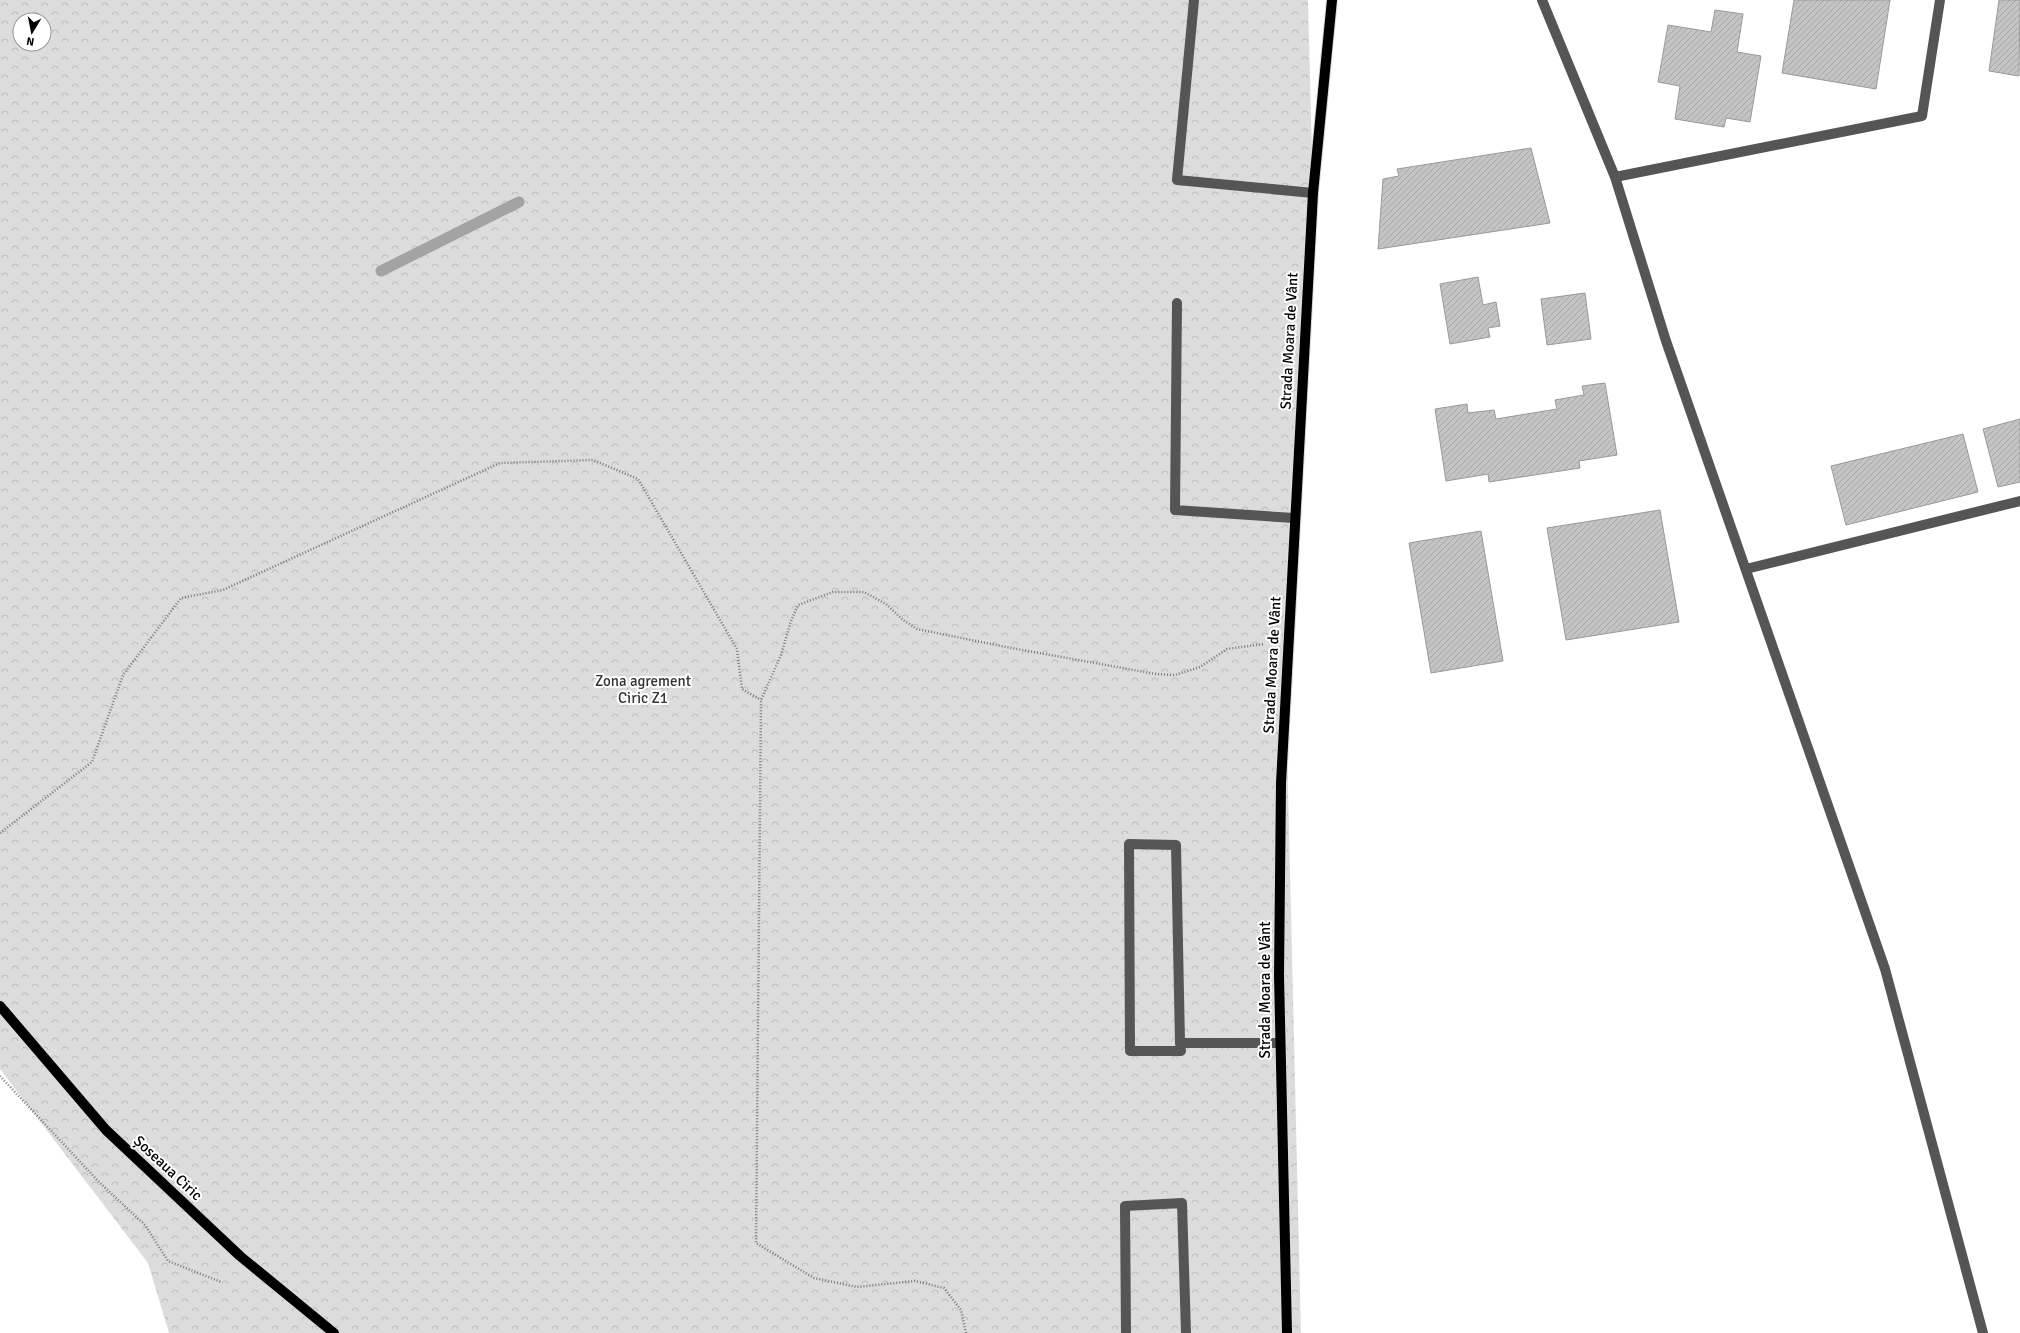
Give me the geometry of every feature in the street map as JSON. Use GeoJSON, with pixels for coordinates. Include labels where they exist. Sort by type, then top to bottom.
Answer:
{"type":"FeatureCollection","features":[{"type":"Feature","properties":{"kind":"main road","name":"Strada Moara de Vânt"},"geometry":{"type":"LineString","coordinates":[[1286,1333],[1280,1043],[1281,783],[1294,518],[1313,193],[1332,0]]}},
{"type":"Feature","properties":{"kind":"main road","name":"Șoseaua Ciric"},"geometry":{"type":"LineString","coordinates":[[0,1006],[106,1130],[240,1256],[334,1333]]}},
{"type":"Feature","properties":{"kind":"lane"},"geometry":{"type":"LineString","coordinates":[[1194,0],[1177,180],[1313,193]]}},
{"type":"Feature","properties":{"kind":"lane"},"geometry":{"type":"LineString","coordinates":[[1542,0],[1615,177],[1666,341],[1885,969],[1983,1333]]}},
{"type":"Feature","properties":{"kind":"lane"},"geometry":{"type":"LineString","coordinates":[[1615,177],[1922,116],[1940,0]]}},
{"type":"Feature","properties":{"kind":"lane"},"geometry":{"type":"LineString","coordinates":[[1177,303],[1175,510],[1294,518]]}},
{"type":"Feature","properties":{"kind":"lane"},"geometry":{"type":"LineString","coordinates":[[1746,569],[2020,501]]}},
{"type":"Feature","properties":{"kind":"lane"},"geometry":{"type":"LineString","coordinates":[[1129,844],[1176,845],[1180,1043],[1181,1051],[1130,1051],[1129,844]]}},
{"type":"Feature","properties":{"kind":"lane"},"geometry":{"type":"LineString","coordinates":[[1180,1043],[1280,1043]]}},
{"type":"Feature","properties":{"kind":"lane"},"geometry":{"type":"LineString","coordinates":[[1126,1333],[1125,1206],[1182,1203],[1186,1333]]}},
{"type":"Feature","properties":{"kind":"path"},"geometry":{"type":"LineString","coordinates":[[0,832],[92,762],[123,675],[181,598],[223,590],[500,463],[593,460],[638,479],[737,650],[742,689],[762,700]]}},
{"type":"Feature","properties":{"kind":"path"},"geometry":{"type":"LineString","coordinates":[[966,1333],[961,1310],[944,1288],[915,1280],[857,1287],[814,1278],[756,1243],[762,700],[781,655],[798,605],[833,592],[864,592],[886,604],[903,620],[917,629],[1006,647],[1156,674],[1175,675],[1200,667],[1227,649],[1288,640]]}},
{"type":"Feature","properties":{"kind":"path"},"geometry":{"type":"LineString","coordinates":[[0,1076],[99,1182],[145,1225],[168,1261],[221,1282]]}},
{"type":"Feature","properties":{"kind":"green space","name":"Zona agrement Ciric Z1"},"geometry":{"type":"Polygon","coordinates":[[[0,0],[1308,0],[1313,193],[1300,328],[1284,619],[1301,1333],[169,1333],[148,1263],[0,1069],[0,0]]]}},
{"type":"Feature","properties":{"kind":"building"},"geometry":{"type":"Polygon","coordinates":[[[1794,0],[1890,0],[1876,89],[1782,73],[1794,0]]]}},
{"type":"Feature","properties":{"kind":"building"},"geometry":{"type":"Polygon","coordinates":[[[1999,0],[2020,0],[2019,76],[1989,71],[1999,0]]]}},
{"type":"Feature","properties":{"kind":"building"},"geometry":{"type":"Polygon","coordinates":[[[1715,10],[1743,14],[1737,52],[1761,56],[1750,122],[1726,118],[1724,127],[1675,119],[1680,86],[1658,82],[1668,25],[1711,32],[1715,10]]]}},
{"type":"Feature","properties":{"kind":"building"},"geometry":{"type":"Polygon","coordinates":[[[1531,148],[1550,223],[1378,249],[1383,179],[1399,176],[1397,169],[1531,148]]]}},
{"type":"Feature","properties":{"kind":"building"},"geometry":{"type":"Polygon","coordinates":[[[1478,277],[1483,305],[1496,302],[1500,326],[1488,328],[1490,337],[1450,344],[1440,284],[1478,277]]]}},
{"type":"Feature","properties":{"kind":"building"},"geometry":{"type":"Polygon","coordinates":[[[1585,293],[1591,339],[1547,345],[1541,299],[1585,293]]]}},
{"type":"Feature","properties":{"kind":"building"},"geometry":{"type":"Polygon","coordinates":[[[1605,383],[1617,455],[1579,461],[1580,468],[1489,482],[1488,474],[1446,481],[1435,409],[1467,404],[1468,413],[1494,410],[1496,419],[1557,409],[1555,400],[1584,395],[1582,386],[1605,383]]]}},
{"type":"Feature","properties":{"kind":"building"},"geometry":{"type":"Polygon","coordinates":[[[2020,419],[2020,482],[1998,487],[1983,429],[2020,419]]]}},
{"type":"Feature","properties":{"kind":"building"},"geometry":{"type":"Polygon","coordinates":[[[1963,434],[1978,492],[1846,525],[1831,466],[1963,434]]]}},
{"type":"Feature","properties":{"kind":"building"},"geometry":{"type":"Polygon","coordinates":[[[1660,510],[1679,622],[1566,640],[1547,528],[1660,510]]]}},
{"type":"Feature","properties":{"kind":"building"},"geometry":{"type":"Polygon","coordinates":[[[1481,531],[1503,661],[1431,673],[1409,543],[1481,531]]]}},
{"type":"Feature","properties":{"kind":"waterway"},"geometry":{"type":"LineString","coordinates":[[381,271],[519,202]]}}]}
